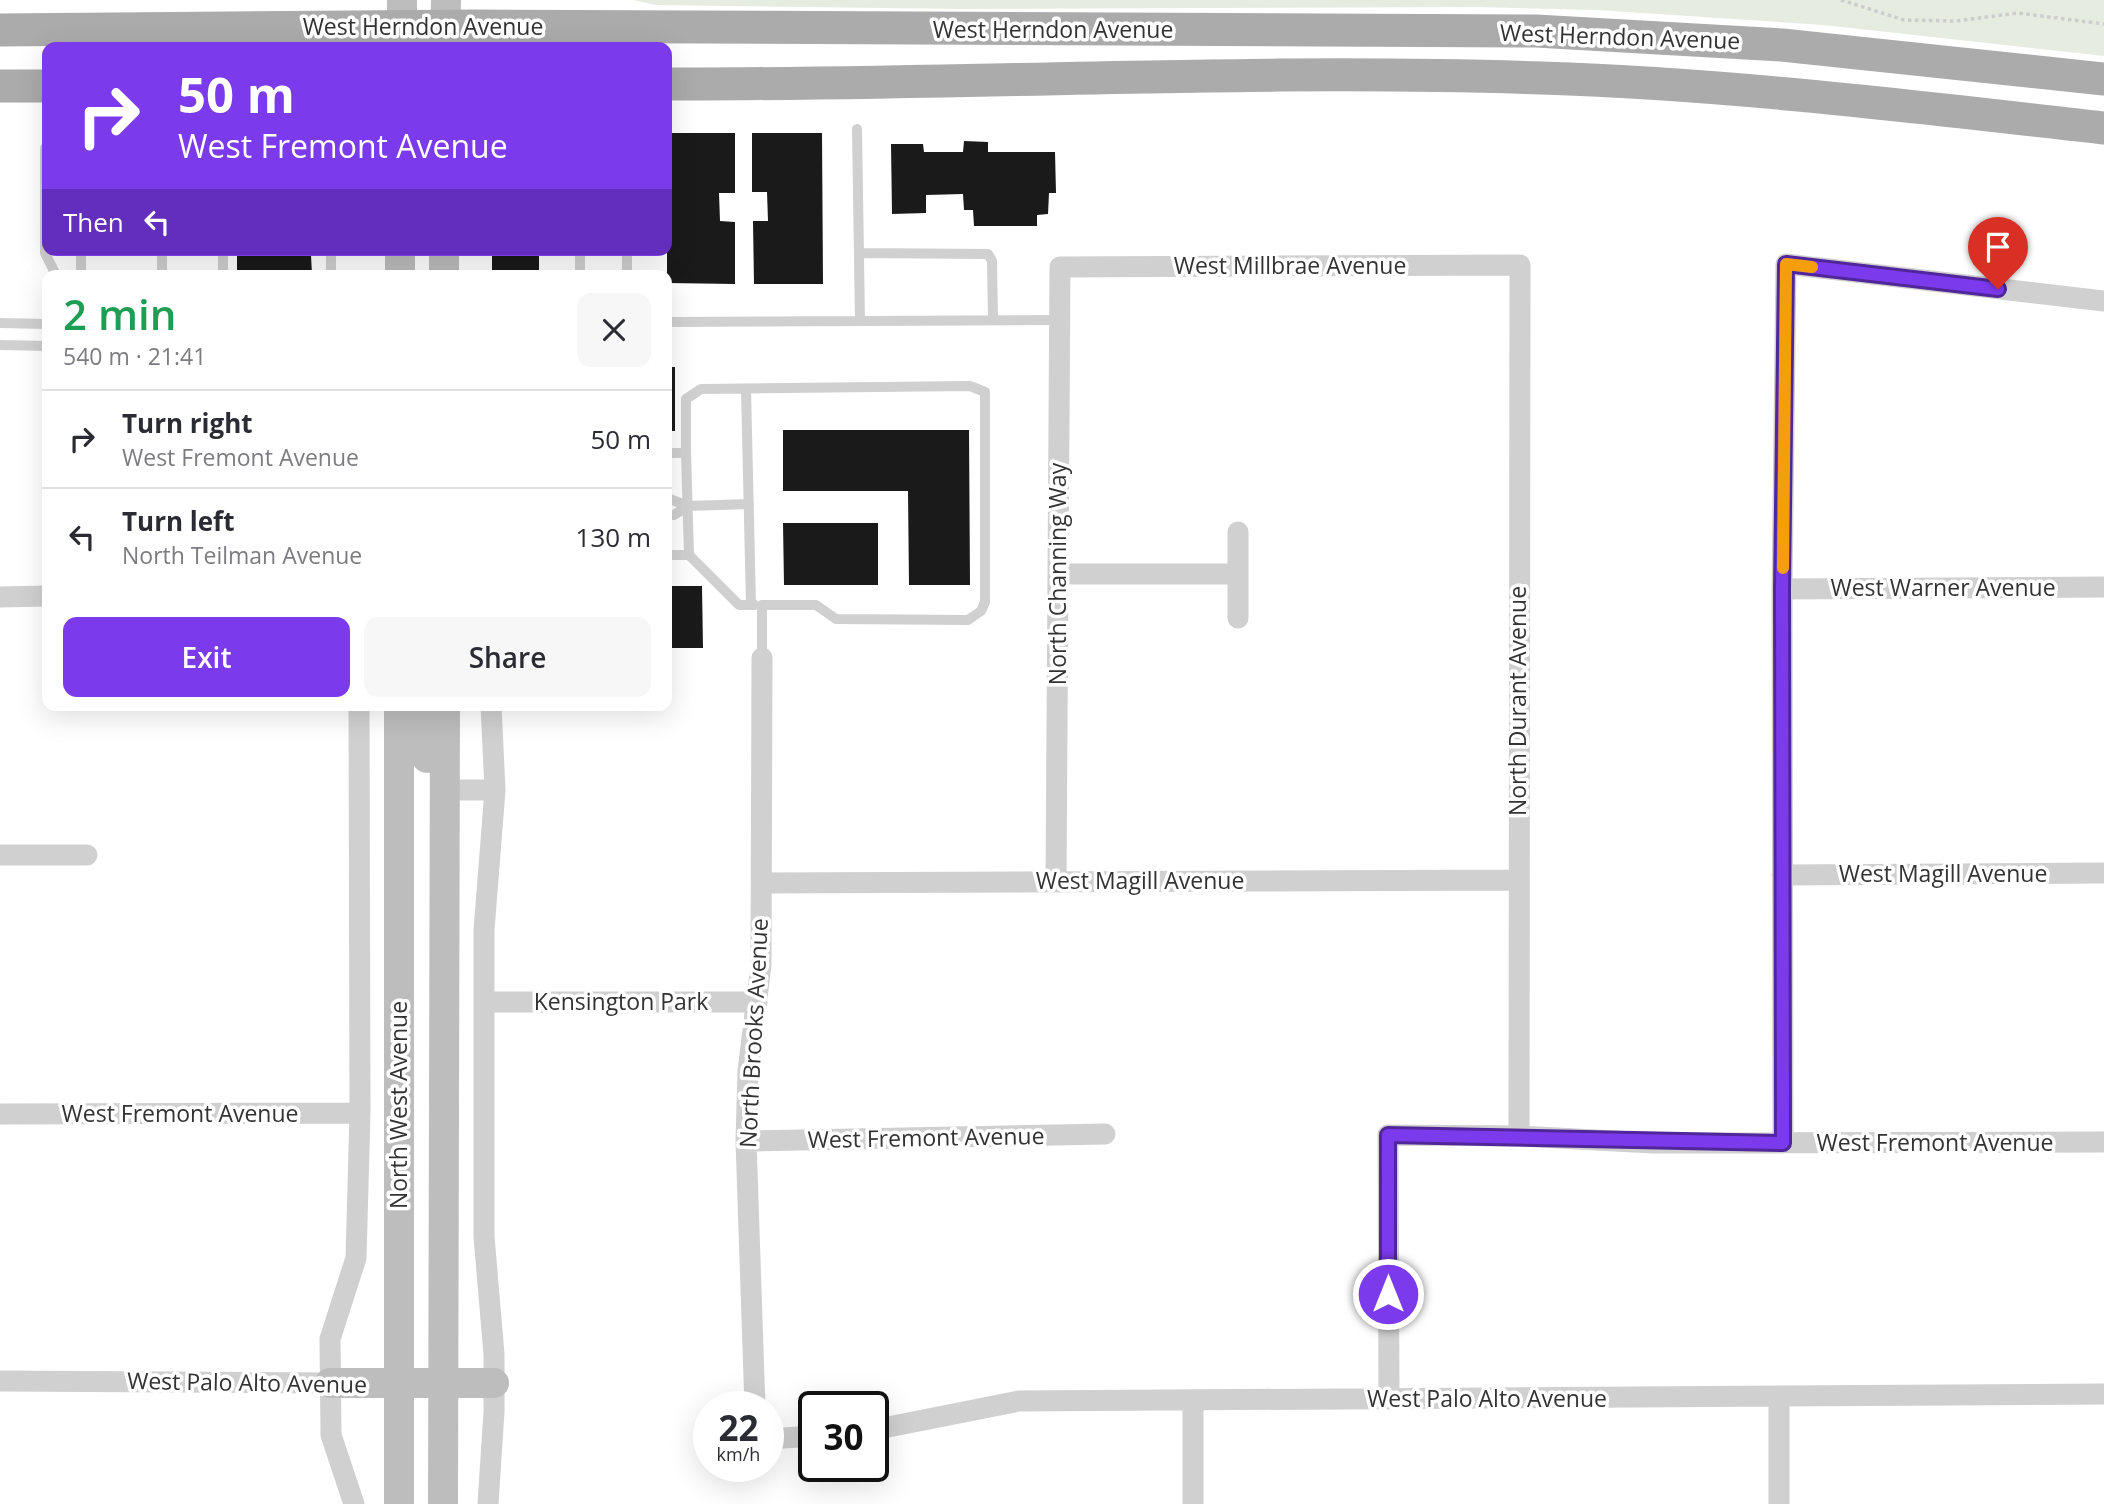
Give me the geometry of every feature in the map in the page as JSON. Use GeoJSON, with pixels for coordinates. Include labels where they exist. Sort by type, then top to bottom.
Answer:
{"type":"FeatureCollection","features":[{"type":"Feature","properties":{"kind":"main road","name":"West Herndon Avenue"},"geometry":{"type":"LineString","coordinates":[[0,30],[446,25],[1601,33],[1782,45],[2104,79]]}},
{"type":"Feature","properties":{"kind":"main road","name":"West Herndon Avenue"},"geometry":{"type":"LineString","coordinates":[[672,84],[1055,78],[1536,77],[1796,93],[2104,128]]}},
{"type":"Feature","properties":{"kind":"main road"},"geometry":{"type":"LineString","coordinates":[[0,86],[42,86]]}},
{"type":"Feature","properties":{"kind":"main road","name":"North West Avenue"},"geometry":{"type":"LineString","coordinates":[[399,711],[399,1504]]}},
{"type":"Feature","properties":{"kind":"main road"},"geometry":{"type":"LineString","coordinates":[[424,711],[424,753],[443,790]]}},
{"type":"Feature","properties":{"kind":"main road","name":"North West Avenue"},"geometry":{"type":"LineString","coordinates":[[443,1504],[445,711]]}},
{"type":"Feature","properties":{"kind":"main road","name":"West Palo Alto Avenue"},"geometry":{"type":"LineString","coordinates":[[330,1383],[494,1383]]}},
{"type":"Feature","properties":{"kind":"street"},"geometry":{"type":"LineString","coordinates":[[1783,1143],[1782,589],[1786,264],[2104,301]]}},
{"type":"Feature","properties":{"kind":"street","name":"West Millbrae Avenue"},"geometry":{"type":"LineString","coordinates":[[1060,267],[1520,265]]}},
{"type":"Feature","properties":{"kind":"street","name":"North Durant Avenue"},"geometry":{"type":"LineString","coordinates":[[1518,1136],[1520,265]]}},
{"type":"Feature","properties":{"kind":"street","name":"North Channing Way"},"geometry":{"type":"LineString","coordinates":[[1056,882],[1060,267]]}},
{"type":"Feature","properties":{"kind":"street"},"geometry":{"type":"LineString","coordinates":[[1238,532],[1238,618]]}},
{"type":"Feature","properties":{"kind":"street"},"geometry":{"type":"LineString","coordinates":[[1058,574],[1238,574]]}},
{"type":"Feature","properties":{"kind":"street","name":"West Warner Avenue"},"geometry":{"type":"LineString","coordinates":[[1782,589],[2104,587]]}},
{"type":"Feature","properties":{"kind":"street"},"geometry":{"type":"LineString","coordinates":[[0,597],[42,596]]}},
{"type":"Feature","properties":{"kind":"street","name":"North Brooks Avenue"},"geometry":{"type":"LineString","coordinates":[[754,1391],[746,1141],[748,1071],[761,965],[762,658]]}},
{"type":"Feature","properties":{"kind":"street"},"geometry":{"type":"LineString","coordinates":[[354,1504],[331,1435],[330,1339],[356,1258],[360,1113],[359,711]]}},
{"type":"Feature","properties":{"kind":"street"},"geometry":{"type":"LineString","coordinates":[[488,1504],[494,1383],[484,1237],[484,930],[495,790],[491,711]]}},
{"type":"Feature","properties":{"kind":"street"},"geometry":{"type":"LineString","coordinates":[[443,790],[495,790]]}},
{"type":"Feature","properties":{"kind":"street"},"geometry":{"type":"LineString","coordinates":[[0,855],[87,855]]}},
{"type":"Feature","properties":{"kind":"street","name":"West Magill Avenue"},"geometry":{"type":"LineString","coordinates":[[1782,875],[2104,873]]}},
{"type":"Feature","properties":{"kind":"street","name":"West Magill Avenue"},"geometry":{"type":"LineString","coordinates":[[762,883],[1518,880]]}},
{"type":"Feature","properties":{"kind":"street","name":"Kensington Park"},"geometry":{"type":"LineString","coordinates":[[484,1002],[757,1002]]}},
{"type":"Feature","properties":{"kind":"street","name":"West Fremont Avenue"},"geometry":{"type":"LineString","coordinates":[[0,1114],[360,1113]]}},
{"type":"Feature","properties":{"kind":"street","name":"West Fremont Avenue"},"geometry":{"type":"LineString","coordinates":[[746,1141],[1105,1134]]}},
{"type":"Feature","properties":{"kind":"street","name":"West Fremont Avenue"},"geometry":{"type":"LineString","coordinates":[[1389,1399],[1388,1135],[1518,1136],[1653,1143],[2104,1142]]}},
{"type":"Feature","properties":{"kind":"street","name":"West Palo Alto Avenue"},"geometry":{"type":"LineString","coordinates":[[0,1381],[330,1383]]}},
{"type":"Feature","properties":{"kind":"street","name":"West Palo Alto Avenue"},"geometry":{"type":"LineString","coordinates":[[889,1427],[1019,1401],[2104,1394]]}},
{"type":"Feature","properties":{"kind":"street"},"geometry":{"type":"LineString","coordinates":[[1779,1398],[1779,1504]]}},
{"type":"Feature","properties":{"kind":"street"},"geometry":{"type":"LineString","coordinates":[[1193,1400],[1193,1504]]}},
{"type":"Feature","properties":{"kind":"lane"},"geometry":{"type":"LineString","coordinates":[[857,129],[860,321]]}},
{"type":"Feature","properties":{"kind":"lane"},"geometry":{"type":"LineString","coordinates":[[859,253],[988,254],[992,261],[993,320]]}},
{"type":"Feature","properties":{"kind":"lane"},"geometry":{"type":"LineString","coordinates":[[672,322],[1059,320]]}},
{"type":"Feature","properties":{"kind":"lane"},"geometry":{"type":"LineString","coordinates":[[0,323],[42,324]]}},
{"type":"Feature","properties":{"kind":"lane"},"geometry":{"type":"LineString","coordinates":[[0,345],[42,346]]}},
{"type":"Feature","properties":{"kind":"lane"},"geometry":{"type":"LineString","coordinates":[[970,386],[985,391],[985,602],[981,611],[968,620],[836,619],[816,605],[738,605],[689,555],[686,399],[701,390],[746,389],[970,386]]}},
{"type":"Feature","properties":{"kind":"lane"},"geometry":{"type":"LineString","coordinates":[[746,389],[749,504],[762,658]]}},
{"type":"Feature","properties":{"kind":"lane"},"geometry":{"type":"LineString","coordinates":[[672,453],[686,453]]}},
{"type":"Feature","properties":{"kind":"lane"},"geometry":{"type":"LineString","coordinates":[[672,500],[688,506],[749,504]]}},
{"type":"Feature","properties":{"kind":"lane"},"geometry":{"type":"LineString","coordinates":[[672,515],[688,506]]}},
{"type":"Feature","properties":{"kind":"lane"},"geometry":{"type":"LineString","coordinates":[[672,555],[689,555]]}},
{"type":"Feature","properties":{"kind":"path"},"geometry":{"type":"LineString","coordinates":[[1841,0],[1904,20],[1956,21],[2018,13],[2104,24]]}},
{"type":"Feature","properties":{"kind":"shaded area"},"geometry":{"type":"Polygon","coordinates":[[[634,0],[2104,0],[2104,56],[1824,25],[1596,10],[1479,7],[966,9],[655,5],[634,0]]]}},
{"type":"Feature","properties":{"kind":"building"},"geometry":{"type":"Polygon","coordinates":[[[672,133],[735,133],[735,193],[719,193],[720,221],[735,222],[735,284],[672,283],[672,270],[667,270],[667,256],[672,256],[672,133]]]}},
{"type":"Feature","properties":{"kind":"building"},"geometry":{"type":"Polygon","coordinates":[[[752,133],[822,133],[823,284],[754,284],[753,221],[768,221],[767,192],[752,192],[752,133]]]}},
{"type":"Feature","properties":{"kind":"building"},"geometry":{"type":"Polygon","coordinates":[[[964,141],[988,142],[988,152],[1055,152],[1056,193],[1049,193],[1048,214],[1037,215],[1037,226],[974,226],[973,210],[964,210],[963,194],[926,195],[926,213],[892,214],[891,144],[923,144],[924,152],[963,152],[964,141]]]}},
{"type":"Feature","properties":{"kind":"building"},"geometry":{"type":"Polygon","coordinates":[[[237,256],[311,256],[312,270],[237,270],[237,256]]]}},
{"type":"Feature","properties":{"kind":"building"},"geometry":{"type":"Polygon","coordinates":[[[492,256],[539,256],[539,270],[492,270],[492,256]]]}},
{"type":"Feature","properties":{"kind":"building"},"geometry":{"type":"Polygon","coordinates":[[[672,367],[675,367],[675,431],[672,431],[672,367]]]}},
{"type":"Feature","properties":{"kind":"building"},"geometry":{"type":"Polygon","coordinates":[[[783,430],[969,430],[970,585],[909,585],[908,491],[783,491],[783,430]]]}},
{"type":"Feature","properties":{"kind":"building"},"geometry":{"type":"Polygon","coordinates":[[[783,523],[878,523],[878,585],[784,585],[783,523]]]}},
{"type":"Feature","properties":{"kind":"building"},"geometry":{"type":"Polygon","coordinates":[[[672,586],[702,586],[703,648],[672,648],[672,586]]]}},
{"type":"Feature","properties":{"kind":"slow traffic"},"geometry":{"type":"LineString","coordinates":[[1783,568],[1786,264],[1812,267]]}},
{"type":"Feature","properties":{"kind":"route"},"geometry":{"type":"LineString","coordinates":[[1388,1294],[1388,1135],[1518,1136],[1653,1143],[1783,1143],[1782,589],[1786,264],[1998,289]]}}]}
